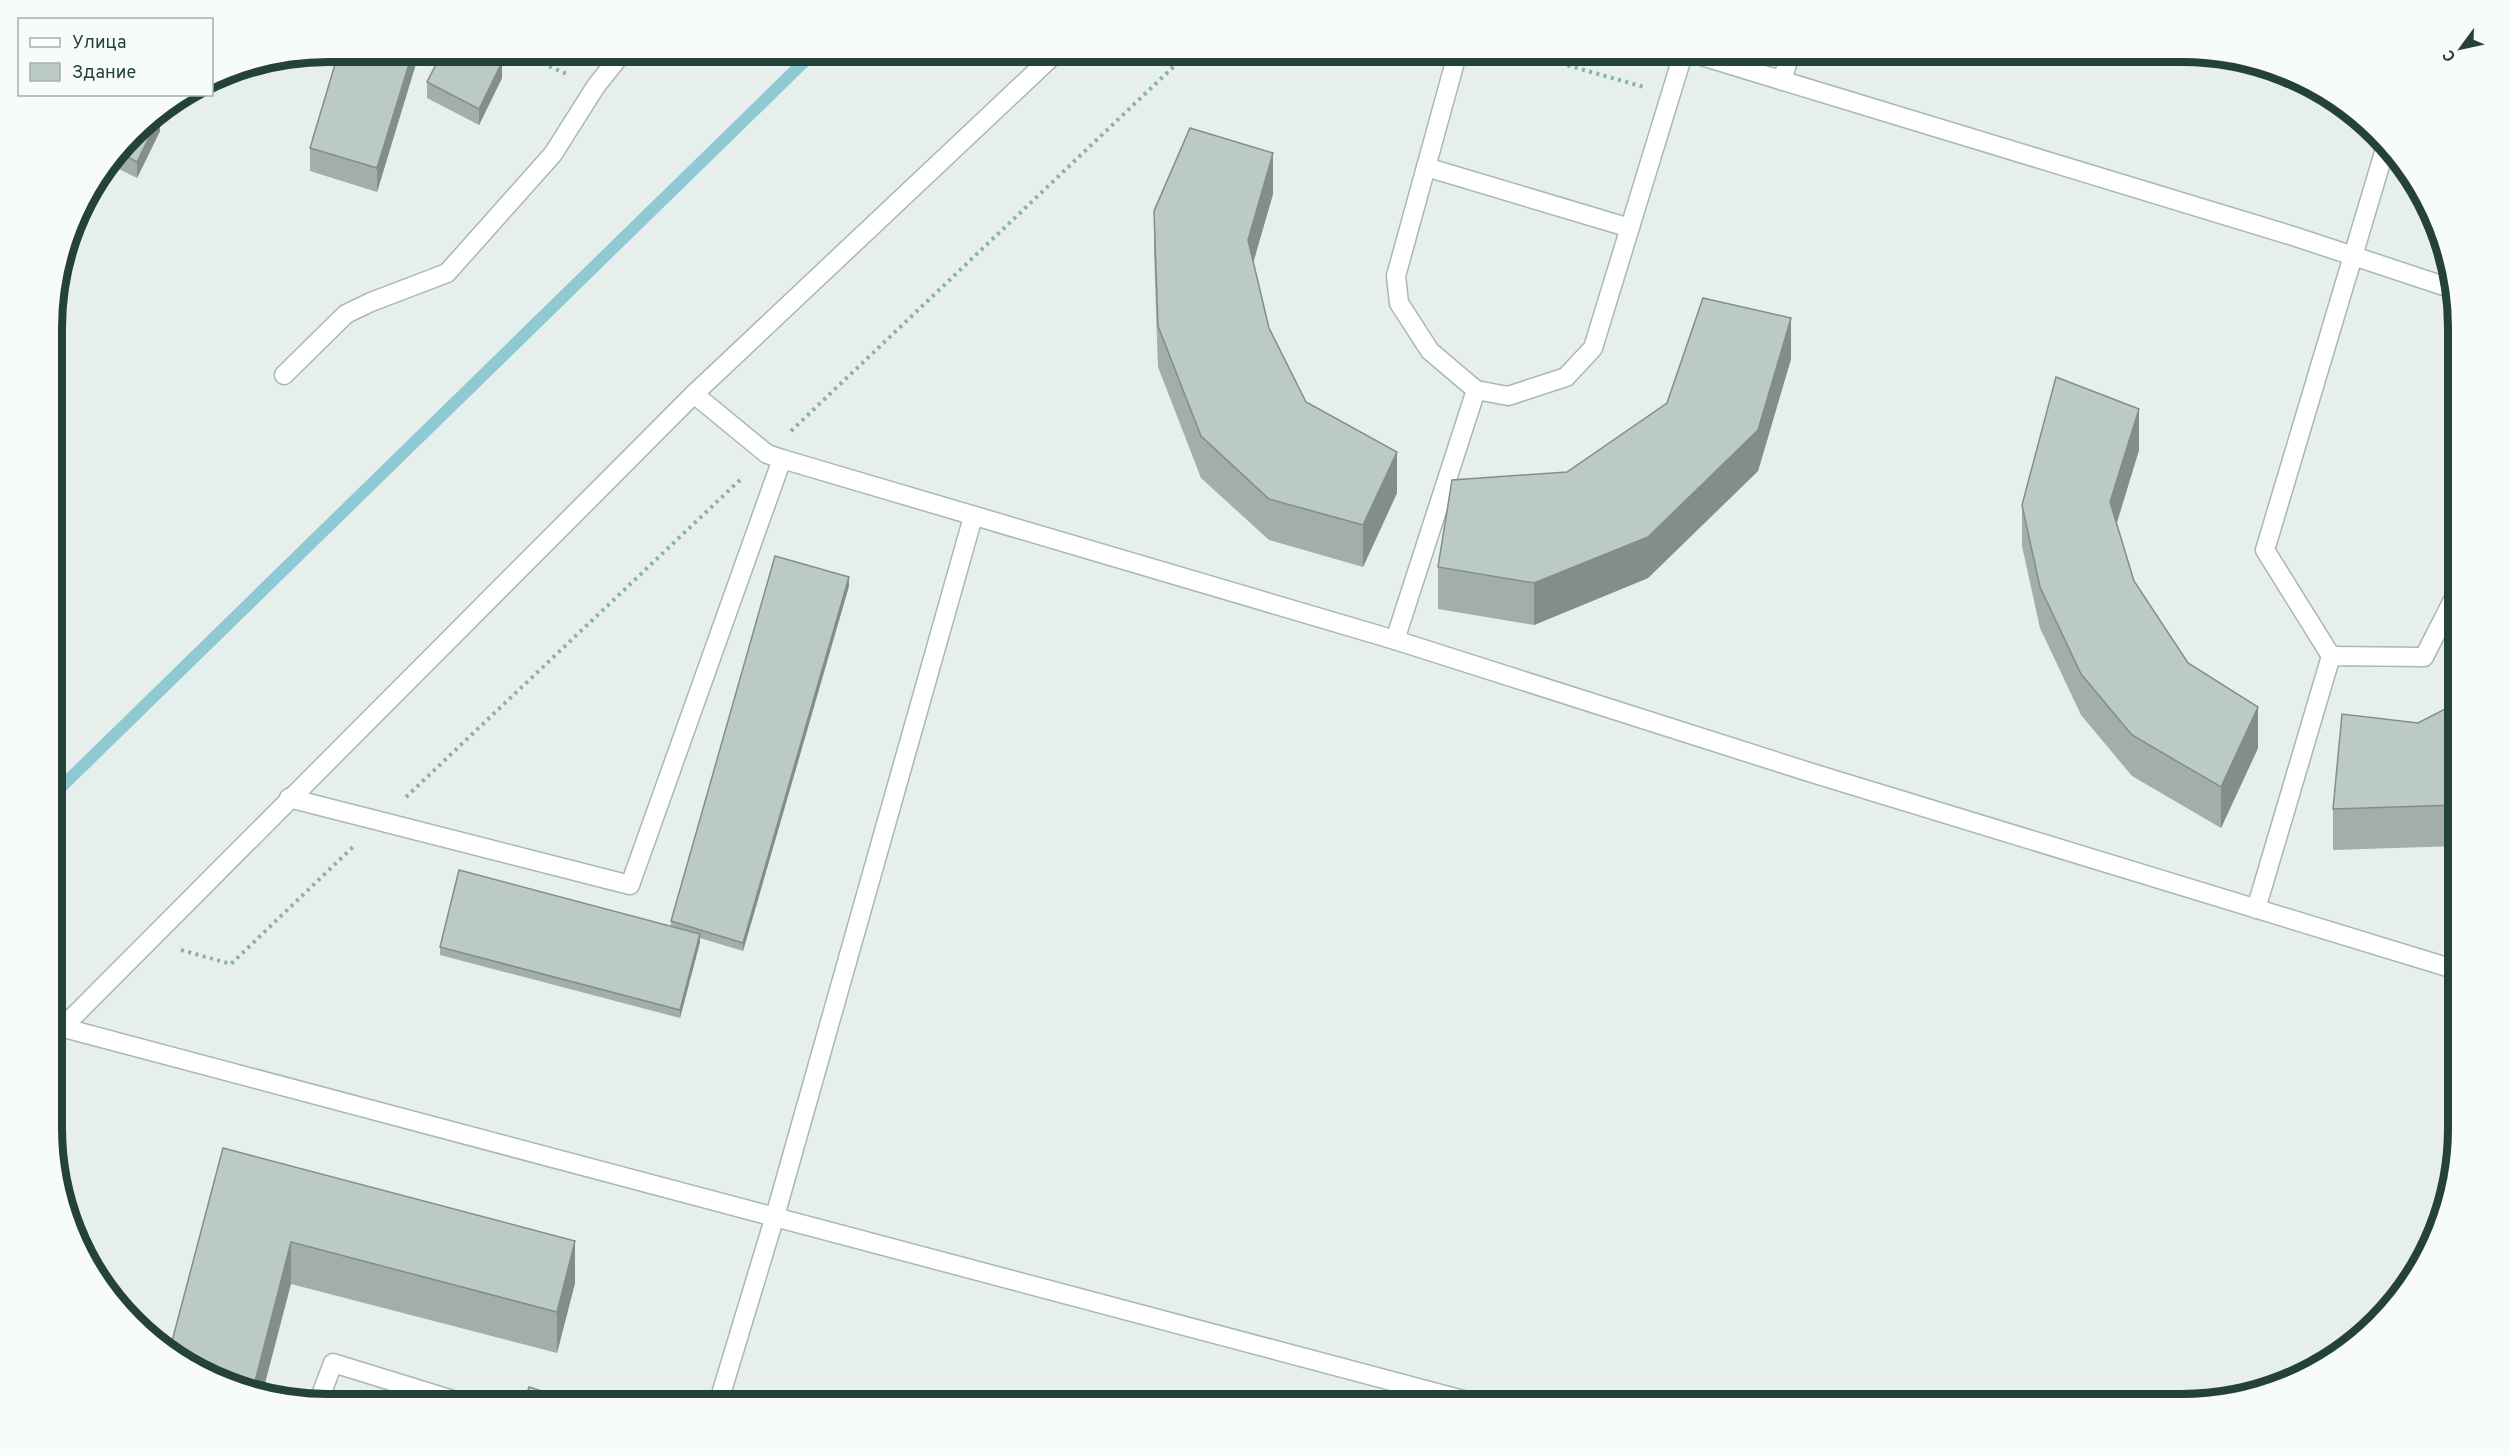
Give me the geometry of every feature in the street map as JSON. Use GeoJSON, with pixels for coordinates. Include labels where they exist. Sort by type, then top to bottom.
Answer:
{"type":"FeatureCollection","features":[{"type":"Feature","properties":{"kind":"street"},"geometry":{"type":"LineString","coordinates":[[284,375],[346,314],[447,273],[553,154],[596,86],[615,62]]}},
{"type":"Feature","properties":{"kind":"street"},"geometry":{"type":"LineString","coordinates":[[62,1023],[694,394],[1046,62]]}},
{"type":"Feature","properties":{"kind":"street"},"geometry":{"type":"LineString","coordinates":[[1455,62],[1396,276],[1399,303],[1430,351],[1476,390],[1508,396],[1566,377],[1593,348],[1680,62]]}},
{"type":"Feature","properties":{"kind":"street"},"geometry":{"type":"LineString","coordinates":[[1720,62],[2444,285]]}},
{"type":"Feature","properties":{"kind":"street"},"geometry":{"type":"LineString","coordinates":[[1782,81],[1788,62]]}},
{"type":"Feature","properties":{"kind":"street"},"geometry":{"type":"LineString","coordinates":[[2256,909],[2331,656],[2265,550],[2383,155]]}},
{"type":"Feature","properties":{"kind":"street"},"geometry":{"type":"LineString","coordinates":[[1426,167],[1630,228]]}},
{"type":"Feature","properties":{"kind":"street"},"geometry":{"type":"LineString","coordinates":[[1395,640],[1476,390]]}},
{"type":"Feature","properties":{"kind":"street"},"geometry":{"type":"LineString","coordinates":[[694,394],[775,457],[1395,640],[1823,777],[2448,967]]}},
{"type":"Feature","properties":{"kind":"street"},"geometry":{"type":"LineString","coordinates":[[289,798],[630,885],[775,457]]}},
{"type":"Feature","properties":{"kind":"street"},"geometry":{"type":"LineString","coordinates":[[721,1394],[775,1216],[973,517]]}},
{"type":"Feature","properties":{"kind":"street"},"geometry":{"type":"LineString","coordinates":[[2331,656],[2424,657],[2448,610]]}},
{"type":"Feature","properties":{"kind":"street"},"geometry":{"type":"LineString","coordinates":[[62,1031],[775,1216],[1441,1394]]}},
{"type":"Feature","properties":{"kind":"street"},"geometry":{"type":"LineString","coordinates":[[322,1394],[333,1363],[434,1394]]}},
{"type":"Feature","properties":{"kind":"path"},"geometry":{"type":"LineString","coordinates":[[540,62],[596,86]]}},
{"type":"Feature","properties":{"kind":"path"},"geometry":{"type":"LineString","coordinates":[[147,940],[231,964],[380,822],[775,457],[1179,62]]}},
{"type":"Feature","properties":{"kind":"path"},"geometry":{"type":"LineString","coordinates":[[1556,62],[1670,94]]}},
{"type":"Feature","properties":{"kind":"building"},"geometry":{"type":"Polygon","coordinates":[[[336,62],[410,62],[377,168],[310,148],[336,62]]]}},
{"type":"Feature","properties":{"kind":"building"},"geometry":{"type":"Polygon","coordinates":[[[437,62],[502,62],[479,109],[427,82],[437,62]]]}},
{"type":"Feature","properties":{"kind":"building"},"geometry":{"type":"Polygon","coordinates":[[[155,126],[137,162],[125,156],[155,126]]]}},
{"type":"Feature","properties":{"kind":"building"},"geometry":{"type":"Polygon","coordinates":[[[1190,128],[1273,153],[1248,240],[1269,328],[1306,402],[1397,452],[1363,525],[1269,499],[1201,436],[1158,326],[1154,211],[1190,128]]]}},
{"type":"Feature","properties":{"kind":"building"},"geometry":{"type":"Polygon","coordinates":[[[1703,298],[1791,318],[1758,430],[1648,537],[1534,583],[1438,567],[1452,480],[1567,472],[1667,403],[1703,298]]]}},
{"type":"Feature","properties":{"kind":"building"},"geometry":{"type":"Polygon","coordinates":[[[2056,377],[2139,409],[2110,502],[2134,581],[2188,663],[2258,707],[2221,787],[2132,735],[2081,674],[2040,587],[2022,505],[2056,377]]]}},
{"type":"Feature","properties":{"kind":"building"},"geometry":{"type":"Polygon","coordinates":[[[775,556],[849,577],[743,943],[671,921],[775,556]]]}},
{"type":"Feature","properties":{"kind":"building"},"geometry":{"type":"Polygon","coordinates":[[[2448,708],[2448,805],[2333,809],[2342,714],[2418,723],[2448,708]]]}},
{"type":"Feature","properties":{"kind":"building"},"geometry":{"type":"Polygon","coordinates":[[[459,870],[700,934],[680,1010],[440,947],[459,870]]]}},
{"type":"Feature","properties":{"kind":"building"},"geometry":{"type":"Polygon","coordinates":[[[223,1148],[575,1241],[557,1312],[291,1242],[255,1383],[210,1366],[172,1342],[223,1148]]]}},
{"type":"Feature","properties":{"kind":"building"},"geometry":{"type":"Polygon","coordinates":[[[529,1387],[551,1394],[527,1394],[529,1387]]]}},
{"type":"Feature","properties":{"kind":"waterway"},"geometry":{"type":"LineString","coordinates":[[62,786],[804,62]]}}]}
